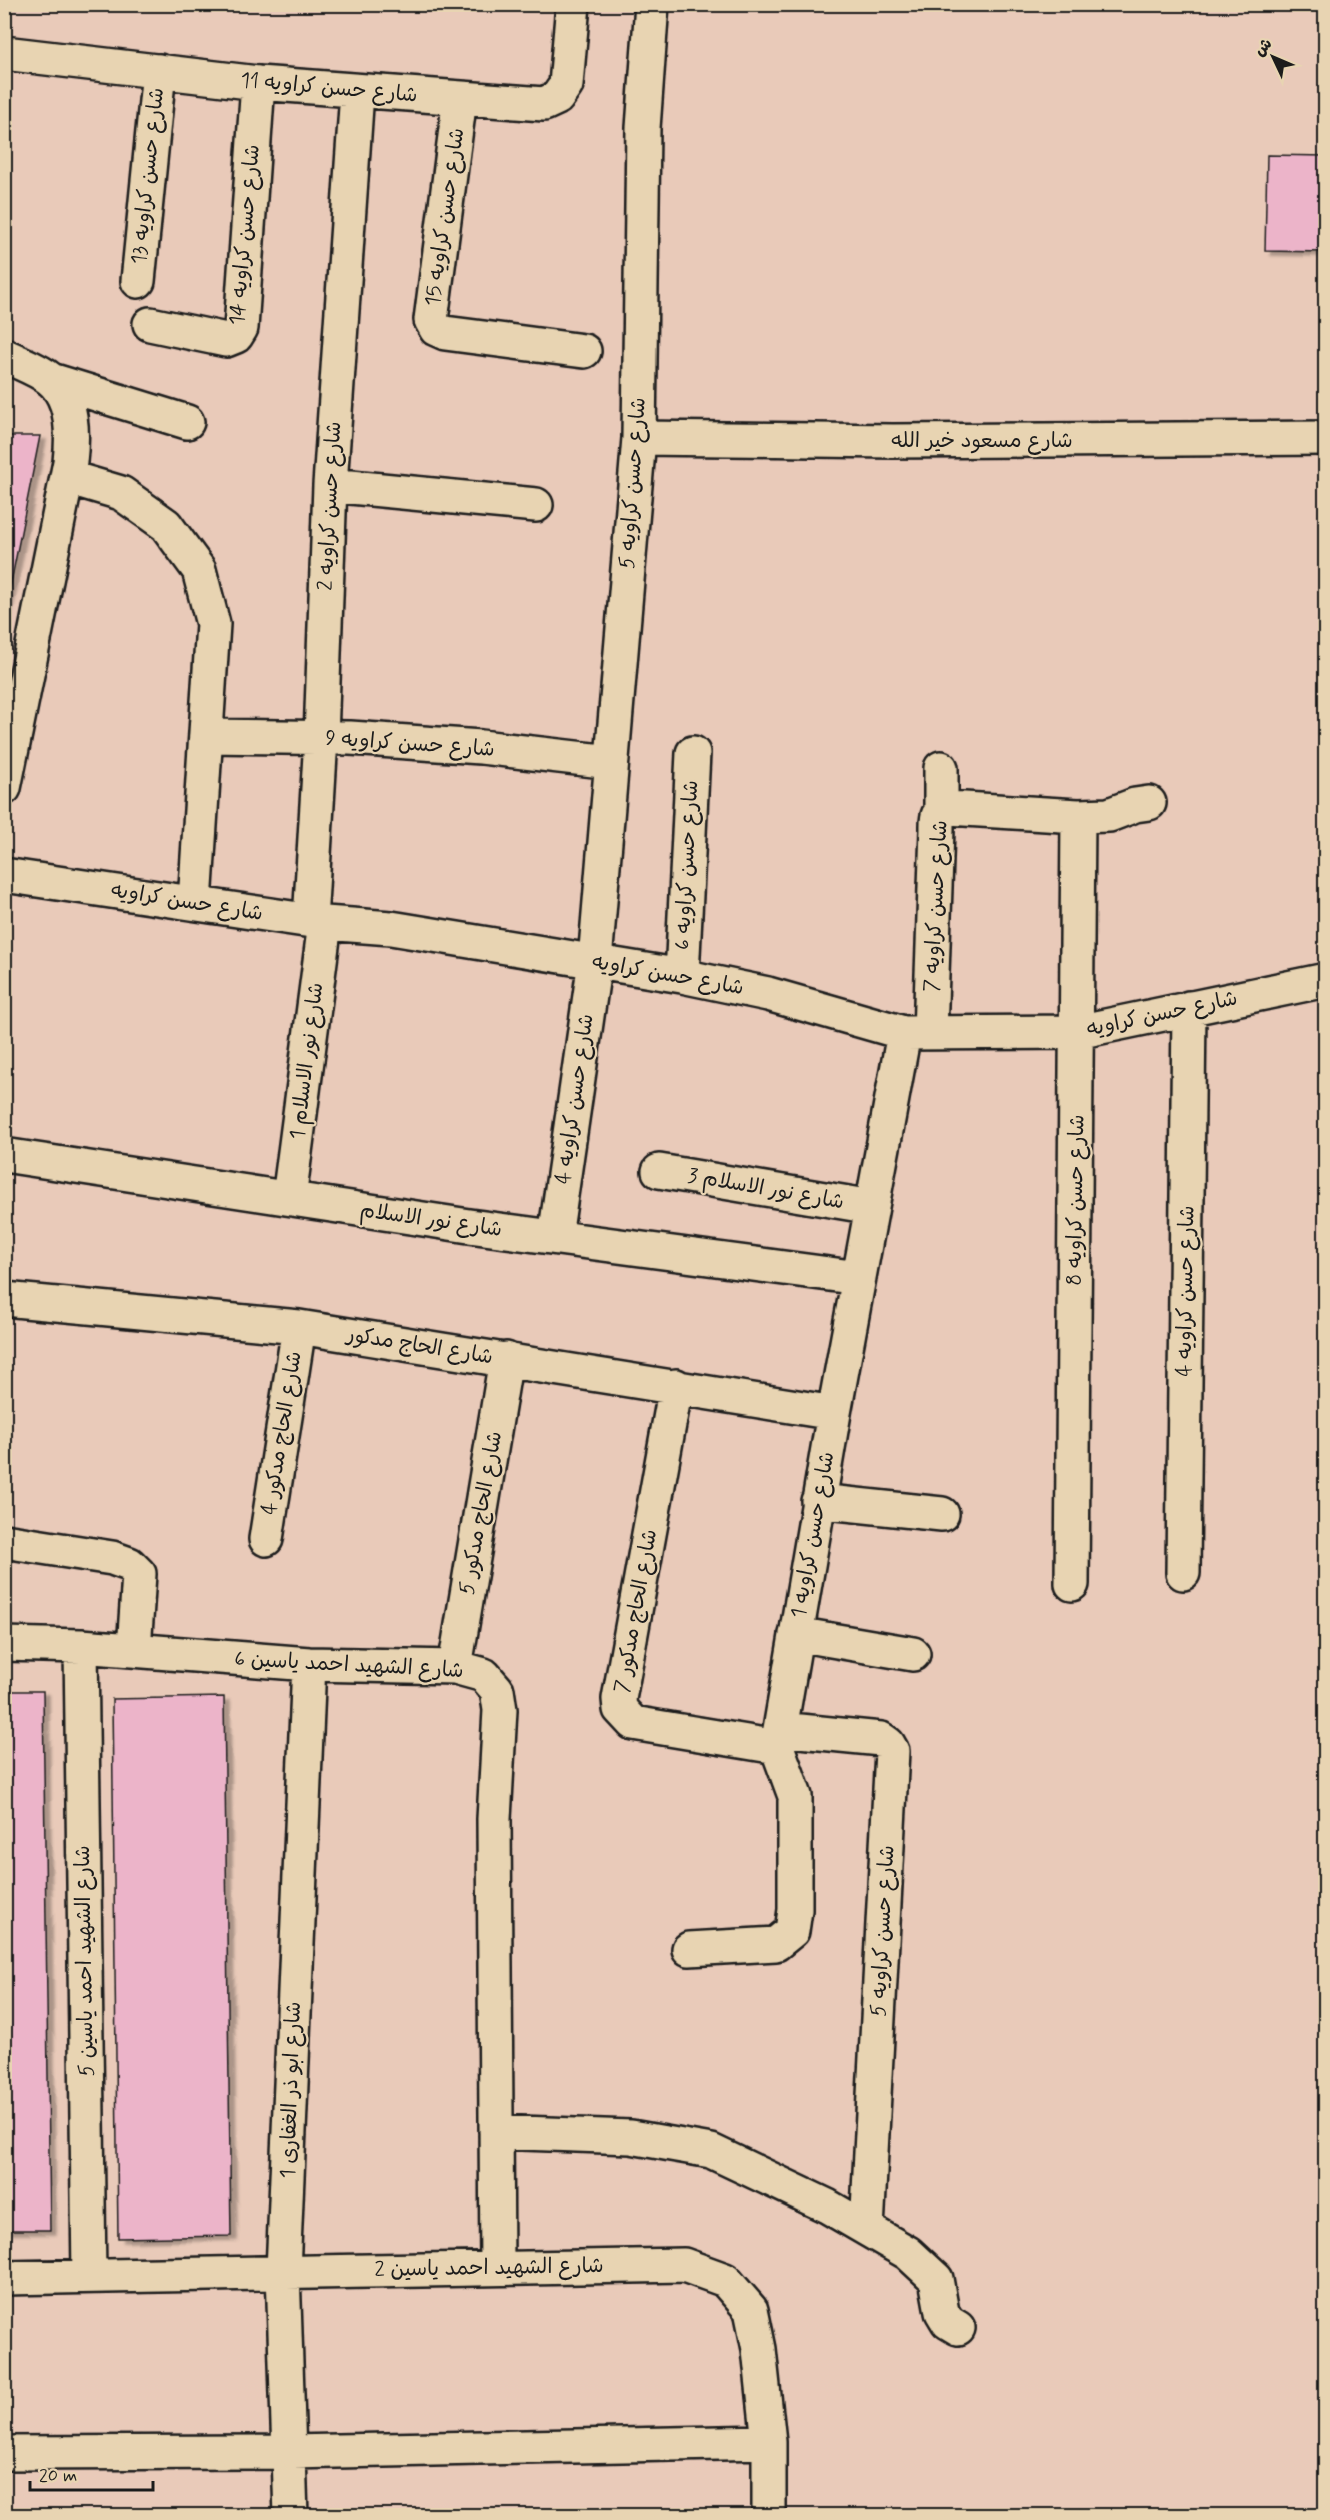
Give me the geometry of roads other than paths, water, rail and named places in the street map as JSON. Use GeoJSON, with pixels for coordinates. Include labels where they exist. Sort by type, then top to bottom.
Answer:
{"type":"FeatureCollection","features":[{"type":"Feature","properties":{"kind":"street","name":"شارع حسن كراويه 11"},"geometry":{"type":"LineString","coordinates":[[4,53],[258,83],[544,104],[557,98],[566,85],[573,4]]}},
{"type":"Feature","properties":{"kind":"street","name":"شارع حسن كراويه 5"},"geometry":{"type":"LineString","coordinates":[[595,961],[639,438],[643,128],[652,4]]}},
{"type":"Feature","properties":{"kind":"street","name":"شارع حسن كراويه 13"},"geometry":{"type":"LineString","coordinates":[[138,281],[159,71]]}},
{"type":"Feature","properties":{"kind":"street","name":"شارع حسن كراويه 14"},"geometry":{"type":"LineString","coordinates":[[150,324],[226,340],[236,336],[241,328],[258,83]]}},
{"type":"Feature","properties":{"kind":"street","name":"شارع حسن كراويه 2"},"geometry":{"type":"LineString","coordinates":[[318,922],[321,738],[330,484],[357,92]]}},
{"type":"Feature","properties":{"kind":"street","name":"شارع حسن كراويه 15"},"geometry":{"type":"LineString","coordinates":[[460,98],[431,320],[436,329],[446,333],[584,351]]}},
{"type":"Feature","properties":{"kind":"street"},"geometry":{"type":"LineString","coordinates":[[4,355],[51,380],[187,422]]}},
{"type":"Feature","properties":{"kind":"street"},"geometry":{"type":"LineString","coordinates":[[4,788],[67,477],[73,433],[66,404],[51,380]]}},
{"type":"Feature","properties":{"kind":"street","name":"شارع مسعود خير الله"},"geometry":{"type":"LineString","coordinates":[[639,438],[893,441],[1326,438]]}},
{"type":"Feature","properties":{"kind":"street"},"geometry":{"type":"LineString","coordinates":[[67,477],[121,493],[166,525],[199,570],[213,624],[195,903]]}},
{"type":"Feature","properties":{"kind":"street"},"geometry":{"type":"LineString","coordinates":[[330,484],[536,505]]}},
{"type":"Feature","properties":{"kind":"street","name":"شارع حسن كراويه 9"},"geometry":{"type":"LineString","coordinates":[[207,736],[321,738],[481,747],[611,762]]}},
{"type":"Feature","properties":{"kind":"street","name":"شارع حسن كراويه 6"},"geometry":{"type":"LineString","coordinates":[[682,976],[693,753]]}},
{"type":"Feature","properties":{"kind":"street"},"geometry":{"type":"LineString","coordinates":[[941,768],[941,810]]}},
{"type":"Feature","properties":{"kind":"street","name":"شارع حسن كراويه 7"},"geometry":{"type":"LineString","coordinates":[[917,1033],[938,815],[941,810],[948,808],[1078,816],[1109,815],[1149,803]]}},
{"type":"Feature","properties":{"kind":"street","name":"شارع حسن كراويه 8"},"geometry":{"type":"LineString","coordinates":[[1072,1584],[1078,816]]}},
{"type":"Feature","properties":{"kind":"street","name":"شارع حسن كراويه"},"geometry":{"type":"LineString","coordinates":[[4,875],[318,922],[391,928],[682,976],[768,994],[917,1033],[1077,1032],[1326,980]]}},
{"type":"Feature","properties":{"kind":"street","name":"شارع نور الاسلام 1"},"geometry":{"type":"LineString","coordinates":[[289,1198],[318,922]]}},
{"type":"Feature","properties":{"kind":"street","name":"شارع حسن كراويه 4"},"geometry":{"type":"LineString","coordinates":[[555,1237],[595,961]]}},
{"type":"Feature","properties":{"kind":"street","name":"شارع حسن كراويه 4"},"geometry":{"type":"LineString","coordinates":[[1183,1573],[1189,1008]]}},
{"type":"Feature","properties":{"kind":"street","name":"شارع حسن كراويه 1"},"geometry":{"type":"LineString","coordinates":[[689,1949],[776,1944],[792,1931],[795,1910],[795,1796],[778,1738],[818,1501],[872,1207],[917,1033]]}},
{"type":"Feature","properties":{"kind":"street","name":"شارع نور الاسلام"},"geometry":{"type":"LineString","coordinates":[[4,1155],[555,1237],[859,1278]]}},
{"type":"Feature","properties":{"kind":"street","name":"شارع نور الاسلام 3"},"geometry":{"type":"LineString","coordinates":[[659,1170],[872,1207]]}},
{"type":"Feature","properties":{"kind":"street","name":"شارع الحاج مدكور"},"geometry":{"type":"LineString","coordinates":[[4,1299],[298,1327],[834,1413]]}},
{"type":"Feature","properties":{"kind":"street","name":"شارع الحاج مدكور 4"},"geometry":{"type":"LineString","coordinates":[[266,1539],[298,1327]]}},
{"type":"Feature","properties":{"kind":"street","name":"شارع الحاج مدكور 5"},"geometry":{"type":"LineString","coordinates":[[455,1666],[506,1359]]}},
{"type":"Feature","properties":{"kind":"street","name":"شارع الحاج مدكور 7"},"geometry":{"type":"LineString","coordinates":[[676,1386],[619,1699],[620,1709],[633,1723],[778,1738]]}},
{"type":"Feature","properties":{"kind":"street"},"geometry":{"type":"LineString","coordinates":[[818,1501],[942,1514]]}},
{"type":"Feature","properties":{"kind":"street"},"geometry":{"type":"LineString","coordinates":[[4,1541],[112,1558],[129,1564],[139,1574],[134,1650]]}},
{"type":"Feature","properties":{"kind":"street"},"geometry":{"type":"LineString","coordinates":[[796,1634],[913,1654]]}},
{"type":"Feature","properties":{"kind":"street","name":"شارع الشهيد احمد ياسين 6"},"geometry":{"type":"LineString","coordinates":[[4,1644],[81,1646],[309,1664],[455,1666],[484,1675],[497,1690],[500,1710],[494,1819],[497,2268]]}},
{"type":"Feature","properties":{"kind":"street","name":"شارع الشهيد احمد ياسين 5"},"geometry":{"type":"LineString","coordinates":[[81,1646],[89,2276]]}},
{"type":"Feature","properties":{"kind":"street","name":"شارع ابو ذر الغفارى 1"},"geometry":{"type":"LineString","coordinates":[[291,2516],[284,2271],[309,1664]]}},
{"type":"Feature","properties":{"kind":"street","name":"شارع حسن كراويه 5"},"geometry":{"type":"LineString","coordinates":[[778,1738],[881,1739],[892,1751],[867,2229]]}},
{"type":"Feature","properties":{"kind":"street"},"geometry":{"type":"LineString","coordinates":[[496,2132],[631,2137],[711,2151],[782,2183],[908,2253],[936,2279],[942,2312],[948,2322],[958,2328]]}},
{"type":"Feature","properties":{"kind":"street","name":"شارع الشهيد احمد ياسين 2"},"geometry":{"type":"LineString","coordinates":[[4,2278],[684,2265],[725,2280],[751,2310],[759,2349],[770,2442],[769,2516]]}},
{"type":"Feature","properties":{"kind":"street"},"geometry":{"type":"LineString","coordinates":[[4,2453],[290,2452],[770,2442]]}}]}
